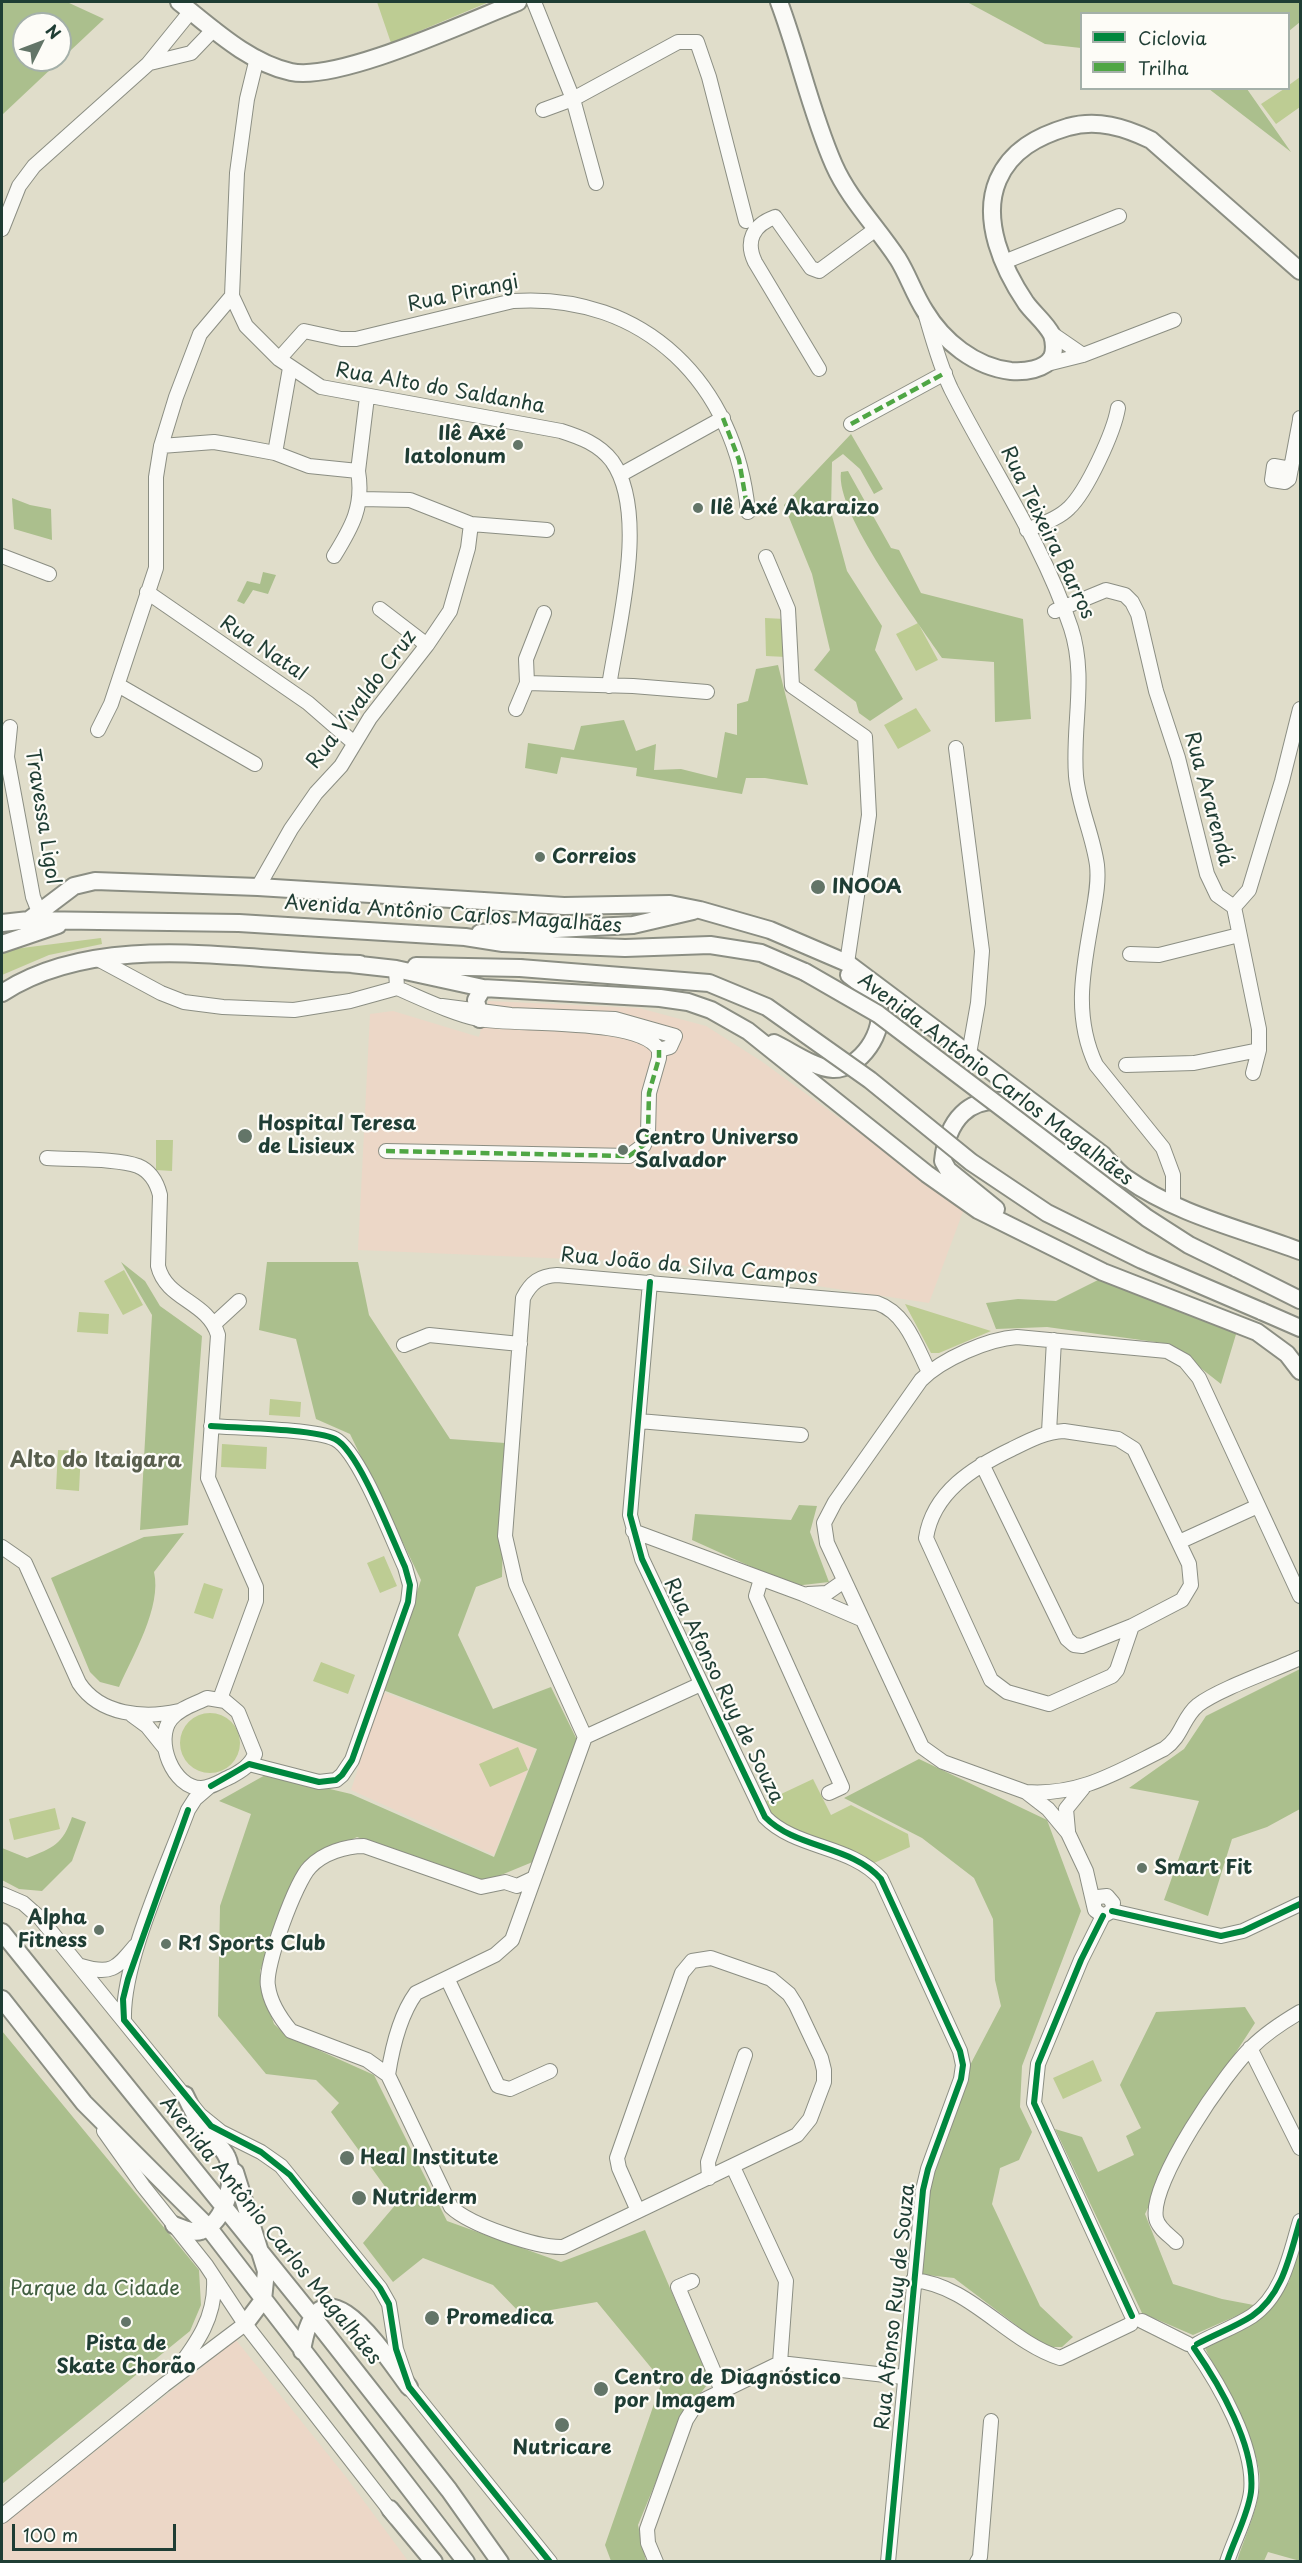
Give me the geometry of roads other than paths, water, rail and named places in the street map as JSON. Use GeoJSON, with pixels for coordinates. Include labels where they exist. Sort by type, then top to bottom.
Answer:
{"type":"FeatureCollection","features":[{"type":"Feature","properties":{"kind":"main road"},"geometry":{"type":"LineString","coordinates":[[185,6],[257,58],[293,72],[332,69],[405,46],[518,2]]}},
{"type":"Feature","properties":{"kind":"main road","name":"Rua Teixeira Barros"},"geometry":{"type":"LineString","coordinates":[[779,2],[830,158],[844,185],[898,259],[924,311]]}},
{"type":"Feature","properties":{"kind":"main road"},"geometry":{"type":"LineString","coordinates":[[924,311],[943,335],[980,363],[1014,371],[1031,370],[1047,364],[1054,350],[1051,333],[1025,301],[1004,262],[992,221],[994,189],[1002,172],[1022,148],[1036,139],[1074,125],[1095,123],[1114,126],[1151,140],[1300,271]]}},
{"type":"Feature","properties":{"kind":"main road","name":"Travessa Ligol"},"geometry":{"type":"LineString","coordinates":[[34,916],[84,881],[148,883]]}},
{"type":"Feature","properties":{"kind":"main road","name":"Avenida Antônio Carlos Magalhães"},"geometry":{"type":"LineString","coordinates":[[148,883],[258,887],[564,906],[670,903],[770,930],[848,963],[1103,1155],[1125,1178],[1173,1204],[1240,1232],[1300,1251]]}},
{"type":"Feature","properties":{"kind":"main road"},"geometry":{"type":"LineString","coordinates":[[465,937],[483,932],[633,925],[700,910]]}},
{"type":"Feature","properties":{"kind":"main road","name":"Avenida Antônio Carlos Magalhães"},"geometry":{"type":"LineString","coordinates":[[2,923],[34,916],[68,922],[239,923],[465,937],[503,943],[626,948],[710,945],[761,953],[806,972],[878,1014],[1147,1218],[1189,1245],[1300,1300]]}},
{"type":"Feature","properties":{"kind":"main road"},"geometry":{"type":"LineString","coordinates":[[2,944],[68,922]]}},
{"type":"Feature","properties":{"kind":"main road"},"geometry":{"type":"LineString","coordinates":[[351,964],[396,969],[483,988],[660,998],[688,1002],[711,1010],[824,1068],[846,1067],[860,1059],[879,1022],[879,1007],[869,993],[821,950]]}},
{"type":"Feature","properties":{"kind":"main road"},"geometry":{"type":"LineString","coordinates":[[2,993],[41,973],[96,958],[163,953],[351,964],[520,968],[709,983],[767,1007],[870,1080],[971,1162],[1047,1213],[1142,1260],[1300,1328]]}},
{"type":"Feature","properties":{"kind":"main road"},"geometry":{"type":"LineString","coordinates":[[478,1015],[476,1000],[483,988]]}},
{"type":"Feature","properties":{"kind":"main road"},"geometry":{"type":"LineString","coordinates":[[748,1031],[927,1174],[978,1210],[1102,1272],[1257,1332],[1287,1354],[1300,1371]]}},
{"type":"Feature","properties":{"kind":"main road"},"geometry":{"type":"LineString","coordinates":[[1024,1233],[948,1170],[943,1161],[949,1134],[966,1109],[979,1101],[992,1099],[1009,1102],[1100,1169],[1125,1178]]}},
{"type":"Feature","properties":{"kind":"main road","name":"Avenida Antônio Carlos Magalhães"},"geometry":{"type":"LineString","coordinates":[[2,1932],[313,2317],[449,2490],[500,2562]]}},
{"type":"Feature","properties":{"kind":"main road"},"geometry":{"type":"LineString","coordinates":[[2,1999],[84,2103],[208,2227],[466,2562]]}},
{"type":"Feature","properties":{"kind":"main road"},"geometry":{"type":"LineString","coordinates":[[185,2095],[200,2123],[228,2158],[237,2178],[266,2271],[263,2300],[244,2324]]}},
{"type":"Feature","properties":{"kind":"main road"},"geometry":{"type":"LineString","coordinates":[[174,2225],[192,2232],[203,2231],[208,2227],[223,2206],[230,2180],[228,2158]]}},
{"type":"Feature","properties":{"kind":"main road"},"geometry":{"type":"LineString","coordinates":[[302,2351],[306,2332],[313,2317],[321,2311],[334,2308],[353,2316],[409,2387]]}},
{"type":"Feature","properties":{"kind":"main road"},"geometry":{"type":"LineString","coordinates":[[390,2510],[434,2562]]}},
{"type":"Feature","properties":{"kind":"street"},"geometry":{"type":"LineString","coordinates":[[534,2],[573,99],[596,183]]}},
{"type":"Feature","properties":{"kind":"street"},"geometry":{"type":"LineString","coordinates":[[2,229],[19,186],[34,166],[148,64],[169,41],[185,6]]}},
{"type":"Feature","properties":{"kind":"street"},"geometry":{"type":"LineString","coordinates":[[148,64],[160,58],[184,55],[198,48],[214,29]]}},
{"type":"Feature","properties":{"kind":"street"},"geometry":{"type":"LineString","coordinates":[[169,41],[172,50],[184,55]]}},
{"type":"Feature","properties":{"kind":"street"},"geometry":{"type":"LineString","coordinates":[[543,110],[573,99],[678,42],[697,42],[709,76],[746,220]]}},
{"type":"Feature","properties":{"kind":"street","name":"Rua Alto do Saldanha"},"geometry":{"type":"LineString","coordinates":[[257,58],[247,99],[237,174],[232,296],[246,326],[284,363],[321,387],[561,431],[583,438],[612,461],[620,475],[630,524],[630,549],[609,686]]}},
{"type":"Feature","properties":{"kind":"street"},"geometry":{"type":"LineString","coordinates":[[1004,262],[1119,216]]}},
{"type":"Feature","properties":{"kind":"street"},"geometry":{"type":"LineString","coordinates":[[819,369],[755,262],[749,245],[750,237],[775,217],[811,268],[819,271],[876,229]]}},
{"type":"Feature","properties":{"kind":"street"},"geometry":{"type":"LineString","coordinates":[[98,730],[118,685],[158,556],[156,477],[161,446],[176,397],[200,334],[232,296]]}},
{"type":"Feature","properties":{"kind":"street","name":"Rua Pirangi"},"geometry":{"type":"LineString","coordinates":[[284,363],[304,331],[341,339],[356,339],[483,306],[525,300],[560,301],[614,316],[639,328],[666,346],[702,383],[723,418]]}},
{"type":"Feature","properties":{"kind":"street","name":"Rua Teixeira Barros"},"geometry":{"type":"LineString","coordinates":[[924,311],[945,373],[1027,530],[1079,663],[1075,757],[1078,799],[1098,874],[1081,984],[1081,1019],[1089,1051],[1096,1065],[1163,1148],[1173,1175],[1173,1204]]}},
{"type":"Feature","properties":{"kind":"street"},"geometry":{"type":"LineString","coordinates":[[1047,364],[1083,355],[1174,320]]}},
{"type":"Feature","properties":{"kind":"street"},"geometry":{"type":"LineString","coordinates":[[1051,333],[1083,355]]}},
{"type":"Feature","properties":{"kind":"street"},"geometry":{"type":"LineString","coordinates":[[275,453],[284,363]]}},
{"type":"Feature","properties":{"kind":"street"},"geometry":{"type":"LineString","coordinates":[[851,424],[945,373]]}},
{"type":"Feature","properties":{"kind":"street"},"geometry":{"type":"LineString","coordinates":[[334,556],[352,526],[361,499],[358,471],[368,397]]}},
{"type":"Feature","properties":{"kind":"street"},"geometry":{"type":"LineString","coordinates":[[1027,530],[1056,517],[1076,501],[1110,438],[1118,408]]}},
{"type":"Feature","properties":{"kind":"street"},"geometry":{"type":"LineString","coordinates":[[620,475],[723,418],[739,460],[748,512]]}},
{"type":"Feature","properties":{"kind":"street"},"geometry":{"type":"LineString","coordinates":[[1291,469],[1300,418]]}},
{"type":"Feature","properties":{"kind":"street"},"geometry":{"type":"LineString","coordinates":[[161,446],[214,442],[275,453],[309,466],[358,471]]}},
{"type":"Feature","properties":{"kind":"street"},"geometry":{"type":"LineString","coordinates":[[361,499],[410,500],[471,524],[548,530]]}},
{"type":"Feature","properties":{"kind":"street","name":"Rua Vivaldo Cruz"},"geometry":{"type":"LineString","coordinates":[[258,887],[291,829],[316,793],[341,766],[354,743],[427,645],[455,599],[471,524]]}},
{"type":"Feature","properties":{"kind":"street"},"geometry":{"type":"LineString","coordinates":[[2,556],[49,574]]}},
{"type":"Feature","properties":{"kind":"street"},"geometry":{"type":"LineString","coordinates":[[766,556],[788,609],[791,682],[798,691],[865,737],[870,814],[848,963]]}},
{"type":"Feature","properties":{"kind":"street","name":"Rua Ararendá"},"geometry":{"type":"LineString","coordinates":[[1059,609],[1106,590],[1125,595],[1132,602],[1138,614],[1156,691],[1178,758],[1209,881],[1217,895],[1234,907]]}},
{"type":"Feature","properties":{"kind":"street","name":"Rua Natal"},"geometry":{"type":"LineString","coordinates":[[147,592],[308,703],[354,743]]}},
{"type":"Feature","properties":{"kind":"street"},"geometry":{"type":"LineString","coordinates":[[380,609],[427,645]]}},
{"type":"Feature","properties":{"kind":"street"},"geometry":{"type":"LineString","coordinates":[[516,709],[527,683],[526,659],[544,613]]}},
{"type":"Feature","properties":{"kind":"street"},"geometry":{"type":"LineString","coordinates":[[527,683],[707,692]]}},
{"type":"Feature","properties":{"kind":"street"},"geometry":{"type":"LineString","coordinates":[[118,685],[255,764]]}},
{"type":"Feature","properties":{"kind":"street"},"geometry":{"type":"LineString","coordinates":[[1253,1073],[1259,1050],[1259,1029],[1234,907],[1249,890],[1300,712]]}},
{"type":"Feature","properties":{"kind":"street","name":"Travessa Ligol"},"geometry":{"type":"LineString","coordinates":[[10,727],[7,757],[33,897],[34,916]]}},
{"type":"Feature","properties":{"kind":"street"},"geometry":{"type":"LineString","coordinates":[[956,748],[982,951],[978,1003],[969,1054]]}},
{"type":"Feature","properties":{"kind":"street"},"geometry":{"type":"LineString","coordinates":[[1130,954],[1159,955],[1239,935]]}},
{"type":"Feature","properties":{"kind":"street"},"geometry":{"type":"LineString","coordinates":[[96,958],[161,993],[184,1002],[223,1007],[294,1010],[350,1001],[397,988],[442,1006],[511,1023],[615,1028],[648,1038],[659,1050],[659,1058],[649,1093],[648,1133],[644,1145],[629,1156],[386,1151]]}},
{"type":"Feature","properties":{"kind":"street"},"geometry":{"type":"LineString","coordinates":[[396,969],[397,988]]}},
{"type":"Feature","properties":{"kind":"street"},"geometry":{"type":"LineString","coordinates":[[478,1015],[615,1019],[675,1036],[670,1047],[659,1050]]}},
{"type":"Feature","properties":{"kind":"street"},"geometry":{"type":"LineString","coordinates":[[1126,1065],[1194,1064],[1259,1050]]}},
{"type":"Feature","properties":{"kind":"street"},"geometry":{"type":"LineString","coordinates":[[47,1158],[138,1166],[153,1178],[160,1195],[158,1266],[160,1275],[166,1284],[201,1309],[214,1324],[218,1335],[208,1478],[256,1587],[256,1601],[220,1699]]}},
{"type":"Feature","properties":{"kind":"street","name":"Rua João da Silva Campos"},"geometry":{"type":"LineString","coordinates":[[585,1737],[516,1584],[508,1557],[506,1514],[523,1298],[528,1288],[545,1276],[751,1290],[885,1306],[892,1308],[907,1328],[929,1372]]}},
{"type":"Feature","properties":{"kind":"street","name":"Rua Afonso Ruy de Souza"},"geometry":{"type":"LineString","coordinates":[[650,1282],[630,1515],[642,1559],[765,1817],[785,1832],[862,1862],[881,1878],[960,2051],[963,2066],[961,2079],[922,2190],[903,2377],[888,2562]]}},
{"type":"Feature","properties":{"kind":"street"},"geometry":{"type":"LineString","coordinates":[[214,1324],[239,1301]]}},
{"type":"Feature","properties":{"kind":"street"},"geometry":{"type":"LineString","coordinates":[[404,1345],[429,1335],[520,1344]]}},
{"type":"Feature","properties":{"kind":"street"},"geometry":{"type":"LineString","coordinates":[[1300,1596],[1199,1378],[1185,1361],[1167,1350],[1002,1338],[975,1348],[929,1372],[828,1513],[824,1522],[827,1544],[922,1748],[942,1762],[1026,1792],[1055,1793],[1085,1787],[1174,1742],[1188,1716],[1205,1701],[1300,1658]]}},
{"type":"Feature","properties":{"kind":"street"},"geometry":{"type":"LineString","coordinates":[[1049,1432],[1054,1340]]}},
{"type":"Feature","properties":{"kind":"street"},"geometry":{"type":"LineString","coordinates":[[639,1421],[801,1435]]}},
{"type":"Feature","properties":{"kind":"street"},"geometry":{"type":"LineString","coordinates":[[211,1426],[323,1435],[342,1443],[356,1462],[405,1567],[410,1585],[408,1602],[368,1718],[352,1760],[342,1775],[336,1780],[319,1782],[249,1764]]}},
{"type":"Feature","properties":{"kind":"street"},"geometry":{"type":"LineString","coordinates":[[982,1464],[1067,1640],[1082,1646],[1132,1626],[1182,1600],[1188,1594],[1191,1575],[1179,1542],[1139,1458],[1127,1443],[1118,1438],[1049,1432],[982,1464],[968,1472],[951,1489],[932,1517],[926,1538],[992,1680],[1007,1692],[1041,1703],[1056,1703],[1112,1676],[1117,1670],[1132,1626]]}},
{"type":"Feature","properties":{"kind":"street"},"geometry":{"type":"LineString","coordinates":[[1179,1542],[1258,1506]]}},
{"type":"Feature","properties":{"kind":"street"},"geometry":{"type":"LineString","coordinates":[[633,1531],[802,1594],[861,1619]]}},
{"type":"Feature","properties":{"kind":"street"},"geometry":{"type":"LineString","coordinates":[[2,1547],[25,1563],[85,1691],[101,1703],[142,1716],[179,1712],[207,1698],[220,1699],[238,1712],[255,1749],[253,1759],[249,1764],[211,1786],[195,1799],[188,1810],[140,1939],[125,1990],[124,2020]]}},
{"type":"Feature","properties":{"kind":"street"},"geometry":{"type":"LineString","coordinates":[[761,1579],[756,1596],[842,1787],[829,1793]]}},
{"type":"Feature","properties":{"kind":"street"},"geometry":{"type":"LineString","coordinates":[[802,1594],[827,1593],[844,1581]]}},
{"type":"Feature","properties":{"kind":"street"},"geometry":{"type":"LineString","coordinates":[[1111,1635],[1125,1646]]}},
{"type":"Feature","properties":{"kind":"street"},"geometry":{"type":"LineString","coordinates":[[388,2075],[391,2054],[411,2001],[424,1988],[508,1946],[585,1737],[701,1684]]}},
{"type":"Feature","properties":{"kind":"street"},"geometry":{"type":"LineString","coordinates":[[164,1747],[166,1726],[179,1712]]}},
{"type":"Feature","properties":{"kind":"street"},"geometry":{"type":"LineString","coordinates":[[130,1714],[147,1726],[164,1747],[177,1775],[188,1810]]}},
{"type":"Feature","properties":{"kind":"street"},"geometry":{"type":"LineString","coordinates":[[177,1775],[184,1782],[198,1788],[211,1786]]}},
{"type":"Feature","properties":{"kind":"street"},"geometry":{"type":"LineString","coordinates":[[1068,1833],[1066,1809],[1071,1800],[1085,1787]]}},
{"type":"Feature","properties":{"kind":"street"},"geometry":{"type":"LineString","coordinates":[[1026,1792],[1048,1809],[1068,1833],[1086,1872],[1108,1905]]}},
{"type":"Feature","properties":{"kind":"street"},"geometry":{"type":"LineString","coordinates":[[526,1900],[517,1886],[505,1882],[481,1887],[364,1845],[344,1848],[311,1865],[303,1874],[270,1957],[267,1985],[270,1995],[283,2022],[291,2031],[367,2060],[388,2075],[446,2199],[459,2214],[538,2246],[551,2248],[575,2242],[733,2167],[796,2135],[804,2128],[820,2093],[824,2070],[821,2058],[796,2005],[781,1985],[771,1978],[723,1961],[700,1958],[692,1961],[682,1973],[620,2148],[619,2168],[638,2211]]}},
{"type":"Feature","properties":{"kind":"street"},"geometry":{"type":"LineString","coordinates":[[1081,1960],[1094,1903],[1086,1872]]}},
{"type":"Feature","properties":{"kind":"street"},"geometry":{"type":"LineString","coordinates":[[517,1886],[534,1878]]}},
{"type":"Feature","properties":{"kind":"street","name":"Avenida Antônio Carlos Magalhães"},"geometry":{"type":"LineString","coordinates":[[2,1894],[31,1909],[81,1966],[211,2126],[261,2151],[281,2166],[380,2288],[389,2304],[398,2357],[409,2387],[550,2562]]}},
{"type":"Feature","properties":{"kind":"street"},"geometry":{"type":"LineString","coordinates":[[1094,1903],[1101,1896],[1108,1905],[1205,1934],[1232,1935],[1300,1904]]}},
{"type":"Feature","properties":{"kind":"street"},"geometry":{"type":"LineString","coordinates":[[1108,1905],[1081,1960],[1038,2064],[1034,2103],[1134,2320],[1193,2344],[1245,2446],[1250,2471],[1251,2494],[1227,2562]]}},
{"type":"Feature","properties":{"kind":"street"},"geometry":{"type":"LineString","coordinates":[[81,1966],[104,1971],[111,1969],[124,1960],[140,1939]]}},
{"type":"Feature","properties":{"kind":"street"},"geometry":{"type":"LineString","coordinates":[[447,1978],[498,2086],[510,2089],[550,2071]]}},
{"type":"Feature","properties":{"kind":"street"},"geometry":{"type":"LineString","coordinates":[[1176,2242],[1161,2227],[1155,2214],[1164,2181],[1189,2132],[1250,2048],[1300,2012]]}},
{"type":"Feature","properties":{"kind":"street"},"geometry":{"type":"LineString","coordinates":[[1250,2048],[1300,2148]]}},
{"type":"Feature","properties":{"kind":"street"},"geometry":{"type":"LineString","coordinates":[[367,2060],[391,2054]]}},
{"type":"Feature","properties":{"kind":"street"},"geometry":{"type":"LineString","coordinates":[[709,2178],[708,2162],[745,2055]]}},
{"type":"Feature","properties":{"kind":"street"},"geometry":{"type":"LineString","coordinates":[[84,2103],[214,2277],[244,2324],[390,2510],[426,2562]]}},
{"type":"Feature","properties":{"kind":"street"},"geometry":{"type":"LineString","coordinates":[[733,2167],[786,2282],[780,2362]]}},
{"type":"Feature","properties":{"kind":"street"},"geometry":{"type":"LineString","coordinates":[[1193,2344],[1254,2314],[1272,2296],[1280,2282],[1300,2221]]}},
{"type":"Feature","properties":{"kind":"street"},"geometry":{"type":"LineString","coordinates":[[164,2385],[189,2354],[209,2321],[213,2306],[214,2277]]}},
{"type":"Feature","properties":{"kind":"street"},"geometry":{"type":"LineString","coordinates":[[913,2280],[944,2286],[1029,2345],[1060,2358],[1134,2320]]}},
{"type":"Feature","properties":{"kind":"street"},"geometry":{"type":"LineString","coordinates":[[692,2281],[678,2287],[722,2391]]}},
{"type":"Feature","properties":{"kind":"street"},"geometry":{"type":"LineString","coordinates":[[2,2516],[164,2385],[244,2324]]}},
{"type":"Feature","properties":{"kind":"street"},"geometry":{"type":"LineString","coordinates":[[656,2562],[648,2543],[647,2529],[686,2420],[705,2400],[780,2362],[903,2377]]}},
{"type":"Feature","properties":{"kind":"street"},"geometry":{"type":"LineString","coordinates":[[977,2562],[984,2521],[991,2421]]}},
{"type":"Feature","properties":{"kind":"place","name":"Ilê Axé Iatolonum"},"geometry":{"type":"Point","coordinates":[518,445]}},
{"type":"Feature","properties":{"kind":"place","name":"Ilê Axé Akaraizo"},"geometry":{"type":"Point","coordinates":[698,508]}},
{"type":"Feature","properties":{"kind":"place","name":"Correios"},"geometry":{"type":"Point","coordinates":[540,857]}},
{"type":"Feature","properties":{"kind":"place","name":"INOOA"},"geometry":{"type":"Point","coordinates":[818,887]}},
{"type":"Feature","properties":{"kind":"place","name":"Hospital Teresa de Lisieux"},"geometry":{"type":"Point","coordinates":[245,1136]}},
{"type":"Feature","properties":{"kind":"place","name":"Centro Universo Salvador"},"geometry":{"type":"Point","coordinates":[623,1150]}},
{"type":"Feature","properties":{"kind":"place","name":"Smart Fit"},"geometry":{"type":"Point","coordinates":[1142,1868]}},
{"type":"Feature","properties":{"kind":"place","name":"Alpha Fitness"},"geometry":{"type":"Point","coordinates":[99,1930]}},
{"type":"Feature","properties":{"kind":"place","name":"R1 Sports Club"},"geometry":{"type":"Point","coordinates":[166,1944]}},
{"type":"Feature","properties":{"kind":"place","name":"Heal Institute"},"geometry":{"type":"Point","coordinates":[347,2158]}},
{"type":"Feature","properties":{"kind":"place","name":"Nutriderm"},"geometry":{"type":"Point","coordinates":[359,2198]}},
{"type":"Feature","properties":{"kind":"place","name":"Promedica"},"geometry":{"type":"Point","coordinates":[432,2318]}},
{"type":"Feature","properties":{"kind":"place","name":"Pista de Skate Chorão"},"geometry":{"type":"Point","coordinates":[126,2322]}},
{"type":"Feature","properties":{"kind":"place","name":"Centro de Diagnóstico por Imagem"},"geometry":{"type":"Point","coordinates":[601,2389]}},
{"type":"Feature","properties":{"kind":"place","name":"Nutricare"},"geometry":{"type":"Point","coordinates":[562,2425]}},
{"type":"Feature","properties":{"kind":"district","name":"Alto do Itaigara"},"geometry":{"type":"Point","coordinates":[96,1461]}},
{"type":"Feature","properties":{"kind":"park label","name":"Parque da Cidade"},"geometry":{"type":"Point","coordinates":[95,2289]}}]}
